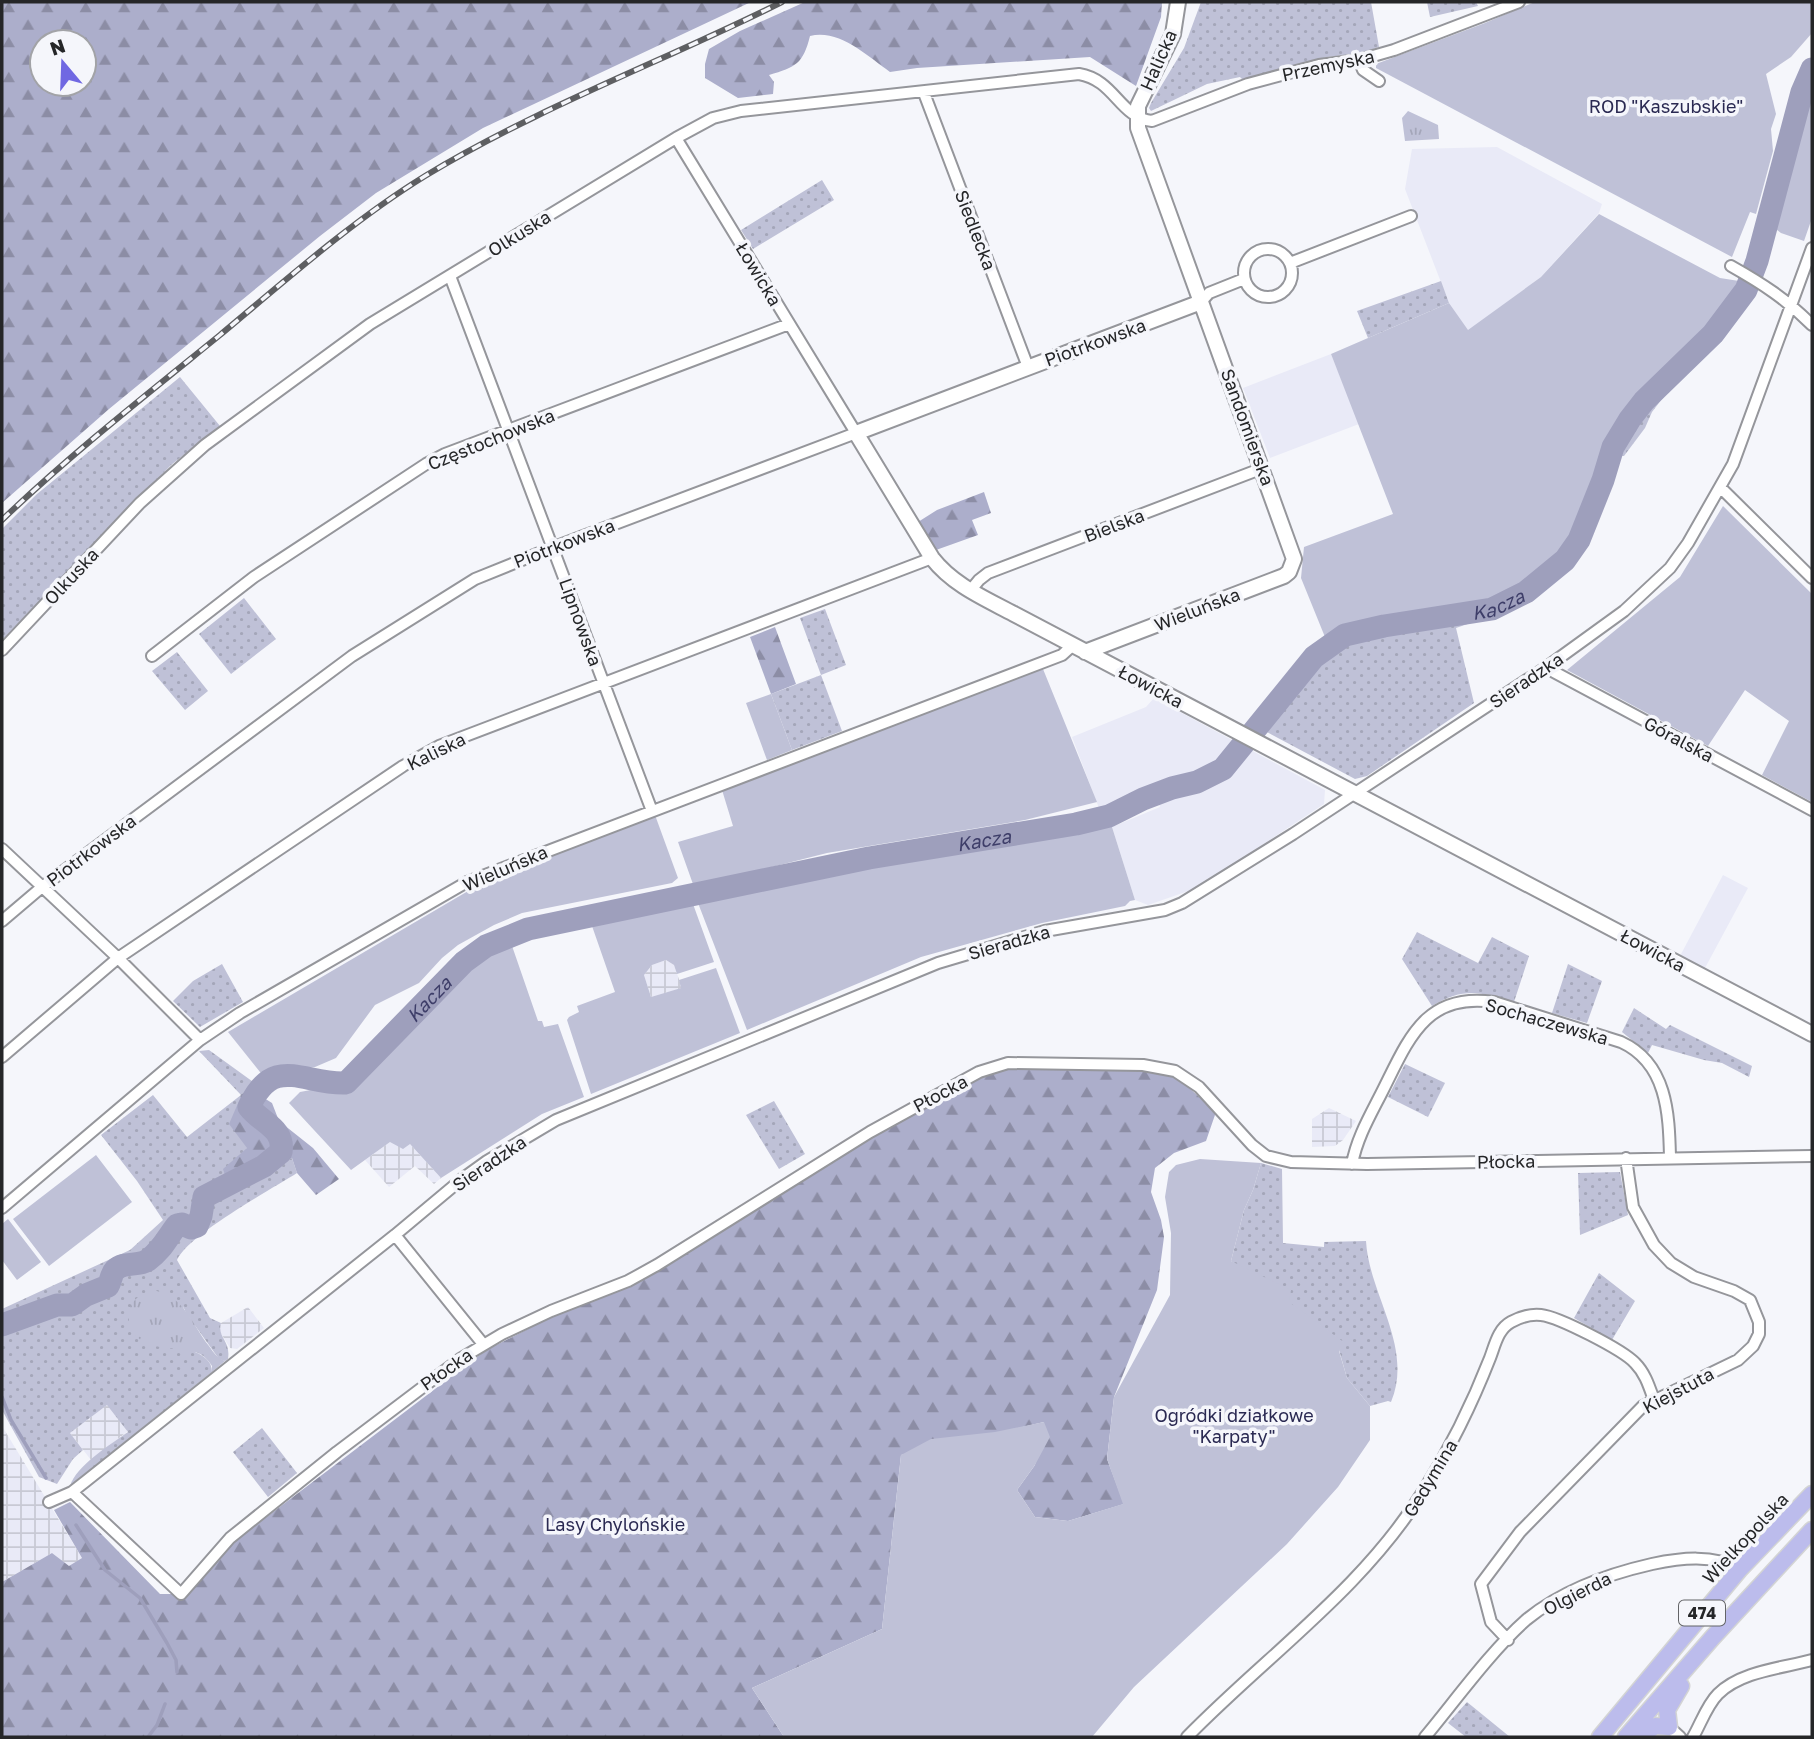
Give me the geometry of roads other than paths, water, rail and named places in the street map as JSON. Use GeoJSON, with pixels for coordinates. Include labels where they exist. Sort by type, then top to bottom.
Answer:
{"type":"FeatureCollection","features":[{"type":"Feature","properties":{"kind":"main road","name":"Wielkopolska"},"geometry":{"type":"LineString","coordinates":[[1600,1737],[1740,1570],[1812,1494]]}},
{"type":"Feature","properties":{"kind":"main road","name":"474"},"geometry":{"type":"LineString","coordinates":[[1626,1737],[1713,1637],[1812,1530]]}},
{"type":"Feature","properties":{"kind":"main road"},"geometry":{"type":"LineString","coordinates":[[1675,1732],[1667,1710],[1670,1702],[1713,1637]]}},
{"type":"Feature","properties":{"kind":"main road"},"geometry":{"type":"LineString","coordinates":[[1640,1737],[1655,1726],[1675,1732]]}},
{"type":"Feature","properties":{"kind":"street","name":"Halicka"},"geometry":{"type":"LineString","coordinates":[[1136,118],[1144,90],[1173,34],[1178,2]]}},
{"type":"Feature","properties":{"kind":"street","name":"Przemyska"},"geometry":{"type":"LineString","coordinates":[[1136,118],[1158,120],[1248,84],[1320,65],[1359,60],[1429,37],[1519,2]]}},
{"type":"Feature","properties":{"kind":"street"},"geometry":{"type":"LineString","coordinates":[[1359,60],[1363,70],[1379,81]]}},
{"type":"Feature","properties":{"kind":"street","name":"Olkuska"},"geometry":{"type":"LineString","coordinates":[[2,650],[140,503],[191,456],[370,324],[713,118],[741,111],[1079,74],[1105,84],[1136,118]]}},
{"type":"Feature","properties":{"kind":"street","name":"Siedlecka"},"geometry":{"type":"LineString","coordinates":[[924,93],[1028,367]]}},
{"type":"Feature","properties":{"kind":"street","name":"Sandomierska"},"geometry":{"type":"LineString","coordinates":[[1136,118],[1147,158],[1294,552]]}},
{"type":"Feature","properties":{"kind":"street","name":"Łowicka"},"geometry":{"type":"LineString","coordinates":[[676,138],[932,558],[951,579],[1812,1034]]}},
{"type":"Feature","properties":{"kind":"street"},"geometry":{"type":"LineString","coordinates":[[1290,263],[1411,216]]}},
{"type":"Feature","properties":{"kind":"street","name":"Sieradzka"},"geometry":{"type":"LineString","coordinates":[[49,1502],[72,1492],[487,1161],[556,1120],[938,963],[1045,931],[1165,910],[1182,903],[1207,890],[1548,666],[1624,611],[1670,568],[1688,543],[1721,488],[1743,440],[1812,248]]}},
{"type":"Feature","properties":{"kind":"street"},"geometry":{"type":"LineString","coordinates":[[1274,249],[1290,263],[1293,273],[1284,292],[1265,298],[1248,288],[1244,269],[1255,252],[1274,249]]}},
{"type":"Feature","properties":{"kind":"street"},"geometry":{"type":"LineString","coordinates":[[1731,266],[1758,280],[1792,305],[1812,325]]}},
{"type":"Feature","properties":{"kind":"street","name":"Lipnowska"},"geometry":{"type":"LineString","coordinates":[[450,276],[652,811]]}},
{"type":"Feature","properties":{"kind":"street"},"geometry":{"type":"LineString","coordinates":[[1201,302],[1209,293],[1244,279]]}},
{"type":"Feature","properties":{"kind":"street","name":"Piotrkowska"},"geometry":{"type":"LineString","coordinates":[[2,921],[42,887],[352,656],[475,579],[1201,302]]}},
{"type":"Feature","properties":{"kind":"street","name":"Częstochowska"},"geometry":{"type":"LineString","coordinates":[[152,656],[254,577],[445,454],[789,324]]}},
{"type":"Feature","properties":{"kind":"street","name":"Bielska"},"geometry":{"type":"LineString","coordinates":[[970,591],[988,573],[1263,468]]}},
{"type":"Feature","properties":{"kind":"street"},"geometry":{"type":"LineString","coordinates":[[1721,488],[1812,578]]}},
{"type":"Feature","properties":{"kind":"street","name":"Wieluńska"},"geometry":{"type":"LineString","coordinates":[[2,1208],[200,1040],[251,1006],[467,882],[1079,648],[1284,576],[1292,567],[1294,552]]}},
{"type":"Feature","properties":{"kind":"street","name":"Kaliska"},"geometry":{"type":"LineString","coordinates":[[2,1057],[118,958],[403,766],[439,746],[932,558]]}},
{"type":"Feature","properties":{"kind":"street","name":"Góralska"},"geometry":{"type":"LineString","coordinates":[[1548,666],[1566,679],[1812,810]]}},
{"type":"Feature","properties":{"kind":"street"},"geometry":{"type":"LineString","coordinates":[[2,849],[200,1040]]}},
{"type":"Feature","properties":{"kind":"street","name":"Sochaczewska"},"geometry":{"type":"LineString","coordinates":[[1352,1164],[1359,1137],[1411,1035],[1436,1011],[1462,1001],[1479,1000],[1494,1002],[1621,1042],[1640,1053],[1650,1066],[1665,1097],[1670,1157]]}},
{"type":"Feature","properties":{"kind":"street","name":"Płocka"},"geometry":{"type":"LineString","coordinates":[[72,1492],[181,1594],[230,1538],[403,1401],[483,1344],[551,1311],[638,1276],[870,1132],[938,1093],[993,1066],[1026,1063],[1165,1068],[1182,1074],[1199,1087],[1252,1145],[1266,1156],[1292,1162],[1352,1164],[1812,1156]]}},
{"type":"Feature","properties":{"kind":"street","name":"Kiejstuta"},"geometry":{"type":"LineString","coordinates":[[1508,1640],[1490,1622],[1481,1584],[1520,1532],[1643,1406],[1747,1354],[1759,1334],[1759,1322],[1750,1300],[1695,1278],[1671,1263],[1654,1245],[1633,1207],[1626,1158]]}},
{"type":"Feature","properties":{"kind":"street"},"geometry":{"type":"LineString","coordinates":[[395,1235],[483,1344]]}},
{"type":"Feature","properties":{"kind":"street","name":"Gedymina"},"geometry":{"type":"LineString","coordinates":[[1187,1737],[1214,1709],[1328,1608],[1371,1564],[1424,1491],[1456,1435],[1471,1407],[1499,1335],[1507,1325],[1521,1317],[1549,1317],[1625,1354],[1637,1364],[1647,1379],[1654,1400]]}},
{"type":"Feature","properties":{"kind":"street","name":"Olgierda"},"geometry":{"type":"LineString","coordinates":[[1425,1737],[1527,1620],[1581,1587],[1613,1574],[1668,1561],[1698,1558],[1725,1561],[1740,1570]]}},
{"type":"Feature","properties":{"kind":"street"},"geometry":{"type":"LineString","coordinates":[[1693,1737],[1710,1705],[1726,1687],[1744,1677],[1812,1660]]}},
{"type":"Feature","properties":{"kind":"waterway","name":"Kacza"},"geometry":{"type":"LineString","coordinates":[[2,1325],[57,1305],[72,1305],[86,1295],[108,1286],[119,1267],[148,1260],[161,1248],[177,1225],[191,1228],[197,1226],[204,1197],[264,1166],[281,1152],[276,1131],[249,1107],[269,1081],[279,1076],[291,1076],[346,1083],[464,962],[486,946],[528,929],[869,858],[1076,824],[1109,816],[1143,799],[1197,782],[1223,769],[1314,657],[1345,635],[1492,609],[1526,592],[1565,560],[1579,540],[1613,447],[1630,419],[1644,401],[1713,334],[1746,290],[1757,261],[1802,92],[1812,69]]}},
{"type":"Feature","properties":{"kind":"waterway"},"geometry":{"type":"LineString","coordinates":[[2,1397],[11,1420],[46,1478]]}},
{"type":"Feature","properties":{"kind":"waterway"},"geometry":{"type":"LineString","coordinates":[[76,1525],[105,1570],[140,1598],[176,1660],[177,1672]]}},
{"type":"Feature","properties":{"kind":"waterway"},"geometry":{"type":"LineString","coordinates":[[148,1737],[157,1725],[165,1704]]}},
{"type":"Feature","properties":{"kind":"railway"},"geometry":{"type":"LineString","coordinates":[[2,520],[137,402],[320,252],[398,193],[512,128],[782,2]]}},
{"type":"Feature","properties":{"kind":"park label","name":"ROD \"Kaszubskie\""},"geometry":{"type":"Point","coordinates":[1666,106]}},
{"type":"Feature","properties":{"kind":"park label","name":"Ogródki działkowe \"Karpaty\""},"geometry":{"type":"Point","coordinates":[1234,1425]}},
{"type":"Feature","properties":{"kind":"park label","name":"Lasy Chylońskie"},"geometry":{"type":"Point","coordinates":[615,1524]}}]}
